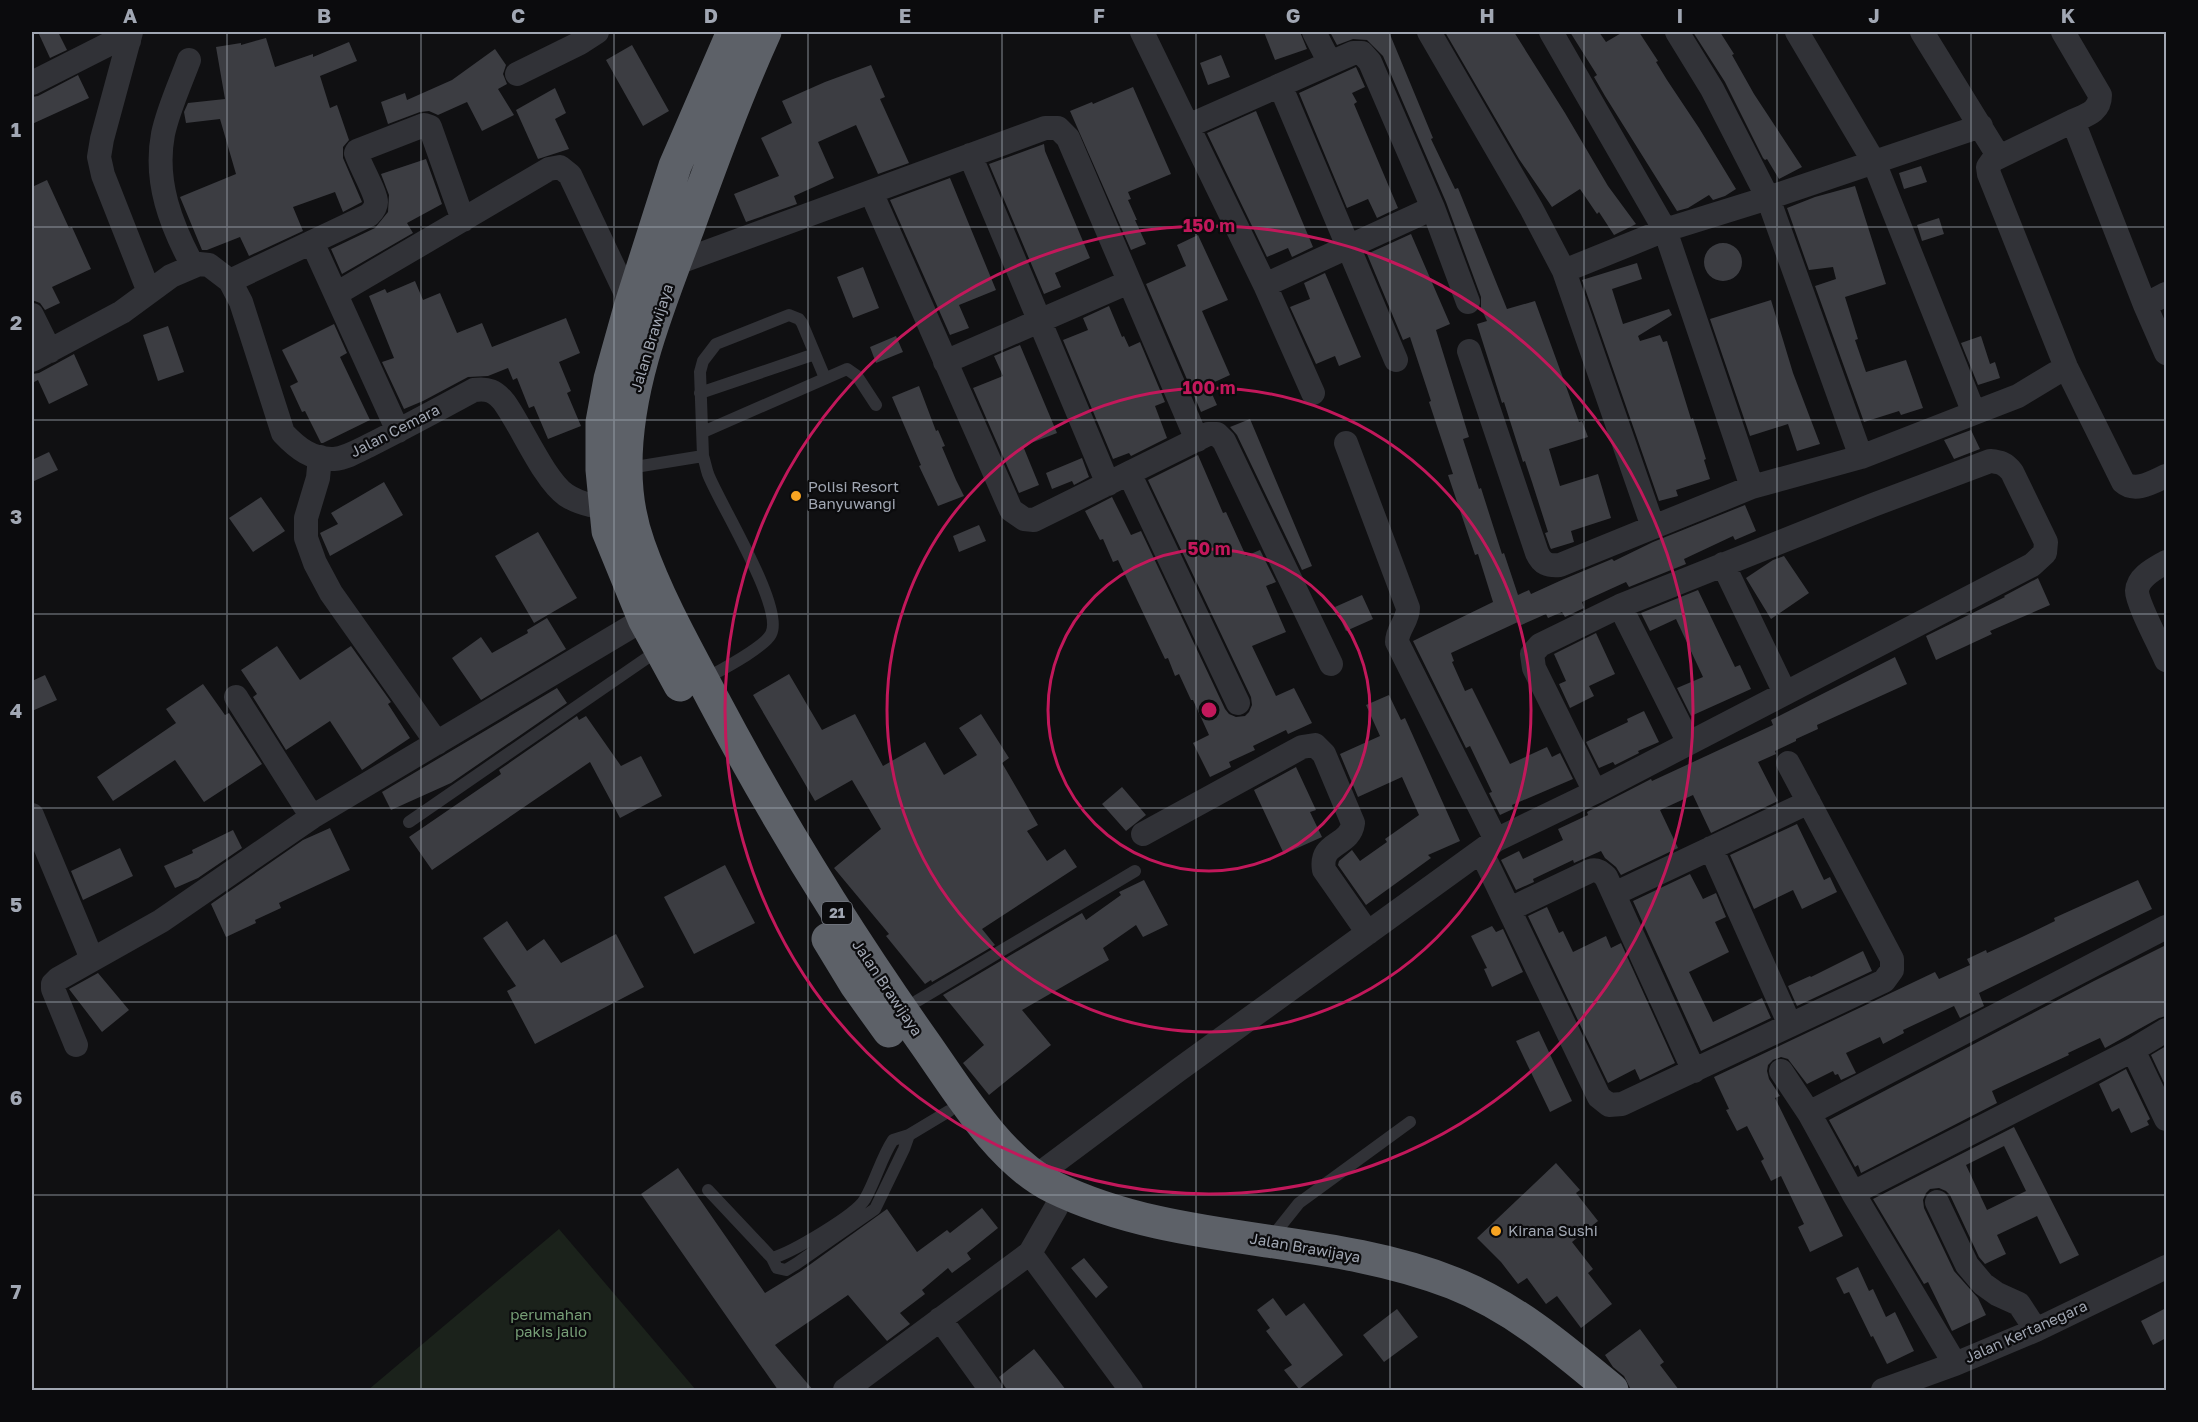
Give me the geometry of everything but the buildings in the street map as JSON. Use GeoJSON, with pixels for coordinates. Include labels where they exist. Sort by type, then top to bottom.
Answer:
{"type":"FeatureCollection","features":[{"type":"Feature","properties":{"kind":"highway","name":"Jalan Brawijaya"},"geometry":{"type":"LineString","coordinates":[[733,32],[675,166],[631,304],[610,379],[602,422],[614,469],[617,508],[608,531],[644,619],[661,649],[694,686],[733,738],[852,939],[900,1009],[985,1126],[1035,1177],[1080,1200],[1149,1222],[1349,1254],[1454,1284],[1509,1311],[1539,1331],[1612,1390]]}},
{"type":"Feature","properties":{"kind":"highway","name":"Jalan Brawijaya"},"geometry":{"type":"LineString","coordinates":[[614,469],[627,432],[642,363],[674,264],[739,88],[765,32]]}},
{"type":"Feature","properties":{"kind":"highway","name":"Jalan Brawijaya"},"geometry":{"type":"LineString","coordinates":[[617,508],[639,544],[648,565],[725,768],[856,985],[949,1111],[1005,1175],[1056,1208],[1106,1229],[1221,1253],[1333,1269],[1410,1287],[1482,1319],[1518,1340],[1582,1390]]}},
{"type":"Feature","properties":{"kind":"street"},"geometry":{"type":"LineString","coordinates":[[517,74],[580,43],[597,32]]}},
{"type":"Feature","properties":{"kind":"street"},"geometry":{"type":"LineString","coordinates":[[1142,32],[1265,285],[1313,393]]}},
{"type":"Feature","properties":{"kind":"street"},"geometry":{"type":"LineString","coordinates":[[1314,32],[1330,63]]}},
{"type":"Feature","properties":{"kind":"street"},"geometry":{"type":"LineString","coordinates":[[1429,32],[1531,208],[1564,271],[1653,527]]}},
{"type":"Feature","properties":{"kind":"street"},"geometry":{"type":"LineString","coordinates":[[1551,32],[1665,230],[1752,487]]}},
{"type":"Feature","properties":{"kind":"street"},"geometry":{"type":"LineString","coordinates":[[1677,32],[1712,89],[1768,198],[1861,457]]}},
{"type":"Feature","properties":{"kind":"street"},"geometry":{"type":"LineString","coordinates":[[1797,32],[1874,162],[1974,413]]}},
{"type":"Feature","properties":{"kind":"street"},"geometry":{"type":"LineString","coordinates":[[1922,32],[1999,157]]}},
{"type":"Feature","properties":{"kind":"street"},"geometry":{"type":"LineString","coordinates":[[2063,32],[2101,100],[2096,109],[1999,157],[1990,163],[1989,174],[2066,367],[2123,483],[2134,488],[2166,476]]}},
{"type":"Feature","properties":{"kind":"street"},"geometry":{"type":"LineString","coordinates":[[32,83],[93,40],[116,41],[130,36]]}},
{"type":"Feature","properties":{"kind":"street"},"geometry":{"type":"LineString","coordinates":[[130,36],[99,157],[103,175],[149,291]]}},
{"type":"Feature","properties":{"kind":"street"},"geometry":{"type":"LineString","coordinates":[[1188,126],[1330,63],[1358,52],[1365,55],[1433,208],[1468,302]]}},
{"type":"Feature","properties":{"kind":"street"},"geometry":{"type":"LineString","coordinates":[[184,270],[169,218],[161,180],[160,157],[164,132],[189,60]]}},
{"type":"Feature","properties":{"kind":"street"},"geometry":{"type":"LineString","coordinates":[[1280,85],[1395,360]]}},
{"type":"Feature","properties":{"kind":"street"},"geometry":{"type":"LineString","coordinates":[[2073,121],[2166,353]]}},
{"type":"Feature","properties":{"kind":"street"},"geometry":{"type":"LineString","coordinates":[[230,281],[369,214],[375,208],[375,197],[360,166],[357,151],[424,125],[430,127],[463,220]]}},
{"type":"Feature","properties":{"kind":"street"},"geometry":{"type":"LineString","coordinates":[[1564,271],[1665,230],[1768,198],[1981,126]]}},
{"type":"Feature","properties":{"kind":"street"},"geometry":{"type":"LineString","coordinates":[[674,264],[1045,128],[1058,128],[1068,138],[1197,440]]}},
{"type":"Feature","properties":{"kind":"street"},"geometry":{"type":"LineString","coordinates":[[970,155],[1039,320],[1118,479],[1238,703]]}},
{"type":"Feature","properties":{"kind":"street"},"geometry":{"type":"LineString","coordinates":[[336,294],[549,170],[560,167],[570,175],[631,304]]}},
{"type":"Feature","properties":{"kind":"street"},"geometry":{"type":"LineString","coordinates":[[871,192],[1011,510],[1017,516],[1029,521],[1035,520],[1197,440],[1213,433],[1221,436],[1331,664]]}},
{"type":"Feature","properties":{"kind":"street"},"geometry":{"type":"LineString","coordinates":[[1265,285],[1433,208]]}},
{"type":"Feature","properties":{"kind":"street"},"geometry":{"type":"LineString","coordinates":[[312,242],[398,431]]}},
{"type":"Feature","properties":{"kind":"street"},"geometry":{"type":"LineString","coordinates":[[32,315],[41,355],[122,312],[149,291],[184,270],[209,265],[230,281],[241,302],[283,433],[308,455],[320,457],[318,478],[306,518],[306,538],[315,563],[331,593],[436,743]]}},
{"type":"Feature","properties":{"kind":"street"},"geometry":{"type":"LineString","coordinates":[[945,362],[1129,282]]}},
{"type":"Feature","properties":{"kind":"street"},"geometry":{"type":"LineString","coordinates":[[2145,305],[2166,294]]}},
{"type":"Feature","properties":{"kind":"street"},"geometry":{"type":"LineString","coordinates":[[1469,351],[1541,561],[1547,565],[1560,565],[1752,487],[1861,457],[2018,396],[2066,367]]}},
{"type":"Feature","properties":{"kind":"street","name":"Jalan Cemara"},"geometry":{"type":"LineString","coordinates":[[320,457],[334,459],[348,455],[474,390],[484,388],[496,392],[513,414],[550,478],[566,495],[584,502],[617,508]]}},
{"type":"Feature","properties":{"kind":"street"},"geometry":{"type":"LineString","coordinates":[[1346,443],[1408,608],[1408,615],[1397,633],[1397,642],[1489,846],[1510,909],[1599,1097],[1609,1105],[1622,1104],[1694,1071],[1884,981],[1889,976],[1893,965],[1892,959],[1788,763]]}},
{"type":"Feature","properties":{"kind":"street"},"geometry":{"type":"LineString","coordinates":[[1035,1177],[1489,846],[1595,792],[2032,565],[2045,552],[2046,542],[2012,472],[2001,462],[1990,462],[1723,564],[1620,606],[1540,645],[1532,654],[1531,660],[1595,792]]}},
{"type":"Feature","properties":{"kind":"street"},"geometry":{"type":"LineString","coordinates":[[2166,562],[2142,579],[2137,591],[2166,660]]}},
{"type":"Feature","properties":{"kind":"street"},"geometry":{"type":"LineString","coordinates":[[1723,564],[1785,693]]}},
{"type":"Feature","properties":{"kind":"street"},"geometry":{"type":"LineString","coordinates":[[1620,606],[1689,743]]}},
{"type":"Feature","properties":{"kind":"street"},"geometry":{"type":"LineString","coordinates":[[76,1046],[53,984],[92,959],[153,926],[312,817],[644,619]]}},
{"type":"Feature","properties":{"kind":"street"},"geometry":{"type":"LineString","coordinates":[[236,696],[312,817]]}},
{"type":"Feature","properties":{"kind":"street"},"geometry":{"type":"LineString","coordinates":[[1143,834],[1302,747],[1315,745],[1324,754],[1353,823],[1348,836],[1327,851],[1323,859],[1324,870],[1368,933]]}},
{"type":"Feature","properties":{"kind":"street"},"geometry":{"type":"LineString","coordinates":[[1614,894],[1809,802]]}},
{"type":"Feature","properties":{"kind":"street"},"geometry":{"type":"LineString","coordinates":[[32,815],[92,959]]}},
{"type":"Feature","properties":{"kind":"street"},"geometry":{"type":"LineString","coordinates":[[1711,848],[1790,1025]]}},
{"type":"Feature","properties":{"kind":"street"},"geometry":{"type":"LineString","coordinates":[[1510,909],[1594,870],[1606,877],[1694,1071]]}},
{"type":"Feature","properties":{"kind":"street"},"geometry":{"type":"LineString","coordinates":[[1809,1113],[2166,927]]}},
{"type":"Feature","properties":{"kind":"street"},"geometry":{"type":"LineString","coordinates":[[1853,1193],[2133,1050],[2166,1030]]}},
{"type":"Feature","properties":{"kind":"street"},"geometry":{"type":"LineString","coordinates":[[2133,1050],[2166,1119]]}},
{"type":"Feature","properties":{"kind":"street"},"geometry":{"type":"LineString","coordinates":[[1781,1071],[1809,1113],[1853,1193],[1955,1364]]}},
{"type":"Feature","properties":{"kind":"street"},"geometry":{"type":"LineString","coordinates":[[1936,1202],[1967,1265],[1983,1284],[1997,1294],[2019,1304],[2036,1330]]}},
{"type":"Feature","properties":{"kind":"street"},"geometry":{"type":"LineString","coordinates":[[851,1389],[940,1319],[1030,1253],[1056,1208]]}},
{"type":"Feature","properties":{"kind":"street"},"geometry":{"type":"LineString","coordinates":[[1030,1253],[1131,1390]]}},
{"type":"Feature","properties":{"kind":"street","name":"Jalan Kertanegara"},"geometry":{"type":"LineString","coordinates":[[1883,1390],[1955,1364],[2036,1330],[2166,1267]]}},
{"type":"Feature","properties":{"kind":"street"},"geometry":{"type":"LineString","coordinates":[[940,1319],[991,1390]]}},
{"type":"Feature","properties":{"kind":"lane"},"geometry":{"type":"LineString","coordinates":[[694,686],[763,643],[771,635],[775,624],[759,576],[709,476],[703,456],[700,372],[703,361],[716,344],[789,315],[799,319],[802,323],[825,378]]}},
{"type":"Feature","properties":{"kind":"lane"},"geometry":{"type":"LineString","coordinates":[[700,393],[815,354]]}},
{"type":"Feature","properties":{"kind":"lane"},"geometry":{"type":"LineString","coordinates":[[703,432],[847,369],[857,376],[876,405]]}},
{"type":"Feature","properties":{"kind":"lane"},"geometry":{"type":"LineString","coordinates":[[614,469],[703,456]]}},
{"type":"Feature","properties":{"kind":"lane"},"geometry":{"type":"LineString","coordinates":[[409,822],[661,649]]}},
{"type":"Feature","properties":{"kind":"lane"},"geometry":{"type":"LineString","coordinates":[[900,1009],[1135,871]]}},
{"type":"Feature","properties":{"kind":"lane"},"geometry":{"type":"LineString","coordinates":[[708,1190],[772,1258],[777,1268],[786,1270],[817,1242],[875,1209],[909,1135],[949,1111]]}},
{"type":"Feature","properties":{"kind":"lane"},"geometry":{"type":"LineString","coordinates":[[1268,1241],[1299,1203],[1410,1122]]}},
{"type":"Feature","properties":{"kind":"green space","name":"perumahan pakis jalio"},"geometry":{"type":"Polygon","coordinates":[[[559,1229],[696,1390],[368,1390],[559,1229]]]}},
{"type":"Feature","properties":{"kind":"place","name":"Polisi Resort Banyuwangi"},"geometry":{"type":"Point","coordinates":[796,496]}},
{"type":"Feature","properties":{"kind":"place","name":"Kirana Sushi"},"geometry":{"type":"Point","coordinates":[1496,1231]}}]}
